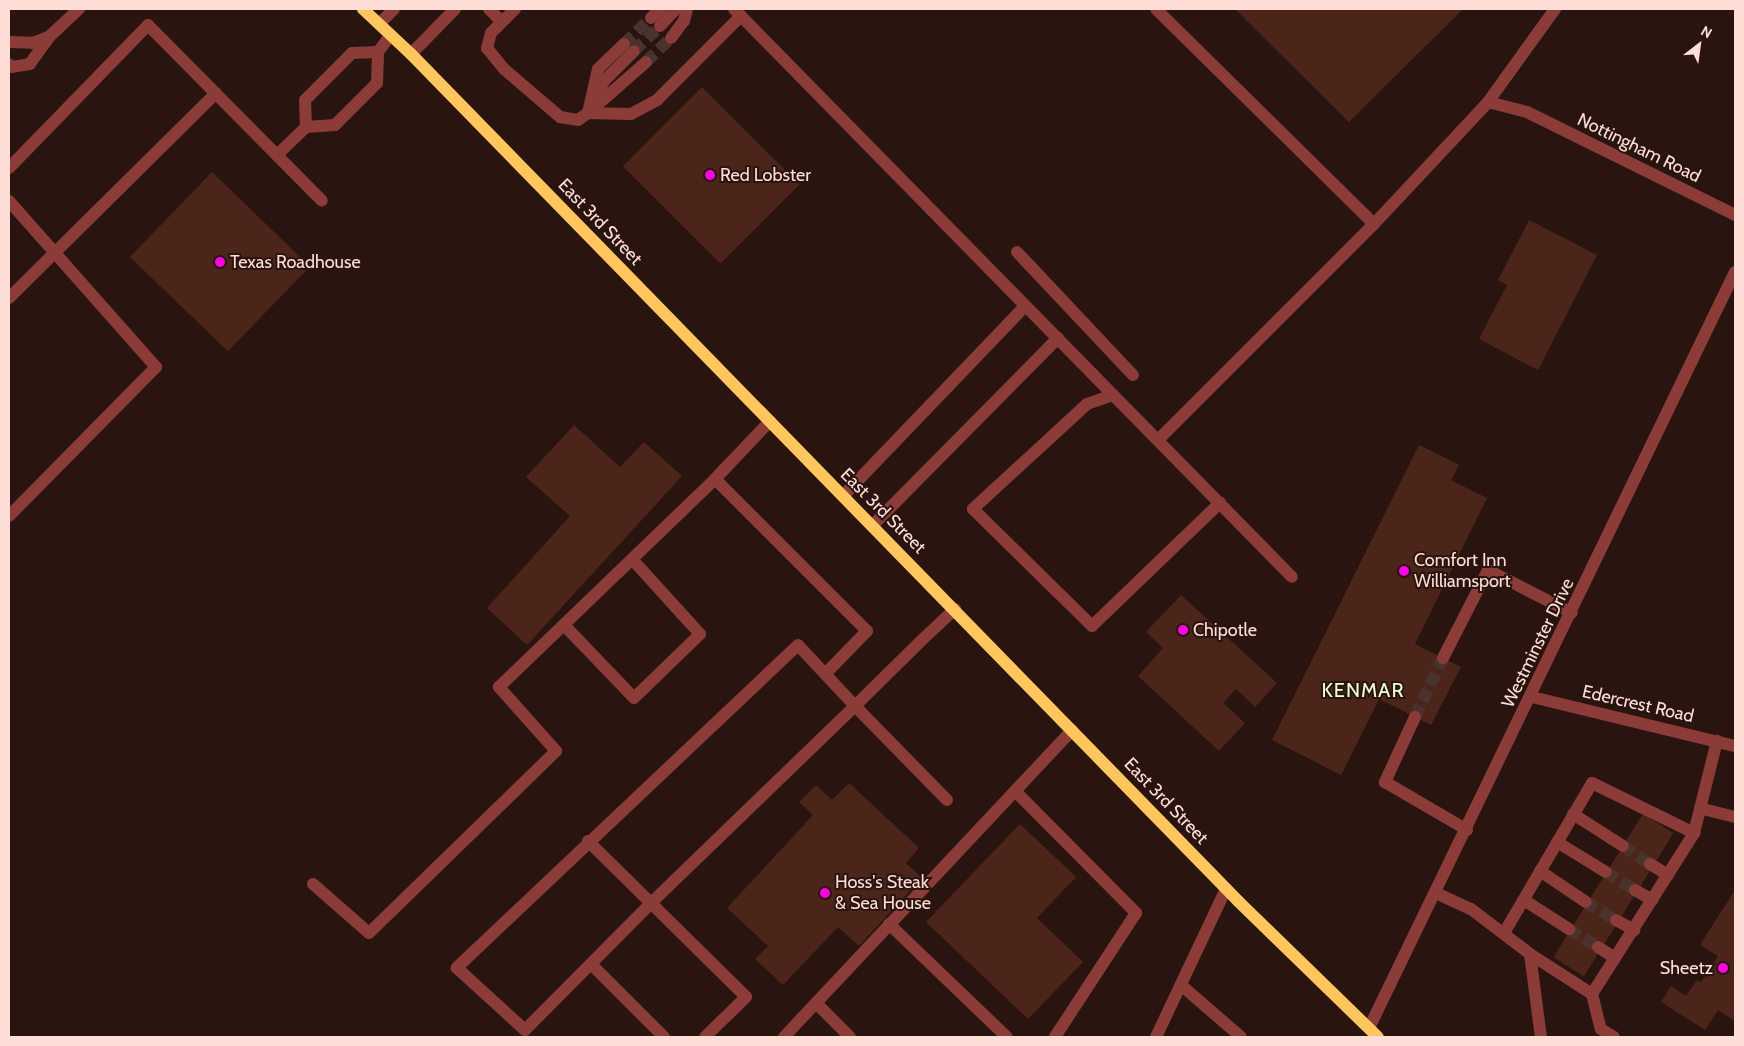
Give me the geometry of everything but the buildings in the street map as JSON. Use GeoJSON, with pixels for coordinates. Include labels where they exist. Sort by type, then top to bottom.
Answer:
{"type":"FeatureCollection","features":[{"type":"Feature","properties":{"kind":"main road","name":"East 3rd Street"},"geometry":{"type":"LineString","coordinates":[[363,9],[411,54],[873,525],[1226,889],[1374,1033]]}},
{"type":"Feature","properties":{"kind":"street"},"geometry":{"type":"LineString","coordinates":[[9,64],[12,67],[30,64],[50,36],[79,9]]}},
{"type":"Feature","properties":{"kind":"street"},"geometry":{"type":"LineString","coordinates":[[379,24],[394,9]]}},
{"type":"Feature","properties":{"kind":"street"},"geometry":{"type":"LineString","coordinates":[[411,54],[455,9]]}},
{"type":"Feature","properties":{"kind":"street"},"geometry":{"type":"LineString","coordinates":[[490,9],[502,22]]}},
{"type":"Feature","properties":{"kind":"street"},"geometry":{"type":"LineString","coordinates":[[515,9],[491,33],[487,48],[504,69],[560,117],[578,120],[646,62]]}},
{"type":"Feature","properties":{"kind":"street"},"geometry":{"type":"LineString","coordinates":[[657,18],[676,9]]}},
{"type":"Feature","properties":{"kind":"street"},"geometry":{"type":"LineString","coordinates":[[671,38],[684,22],[687,9]]}},
{"type":"Feature","properties":{"kind":"street"},"geometry":{"type":"LineString","coordinates":[[1156,9],[1374,224]]}},
{"type":"Feature","properties":{"kind":"street"},"geometry":{"type":"LineString","coordinates":[[1158,440],[1374,224],[1488,102],[1555,9]]}},
{"type":"Feature","properties":{"kind":"street"},"geometry":{"type":"LineString","coordinates":[[588,113],[631,114],[657,100],[737,12],[1292,577]]}},
{"type":"Feature","properties":{"kind":"street"},"geometry":{"type":"LineString","coordinates":[[9,168],[148,25],[322,201]]}},
{"type":"Feature","properties":{"kind":"street"},"geometry":{"type":"LineString","coordinates":[[277,155],[306,127],[335,126],[377,83],[378,52],[391,35]]}},
{"type":"Feature","properties":{"kind":"street"},"geometry":{"type":"LineString","coordinates":[[9,42],[33,43],[50,36]]}},
{"type":"Feature","properties":{"kind":"street"},"geometry":{"type":"LineString","coordinates":[[588,113],[604,80],[629,47]]}},
{"type":"Feature","properties":{"kind":"street"},"geometry":{"type":"LineString","coordinates":[[306,127],[305,100],[352,53],[378,52]]}},
{"type":"Feature","properties":{"kind":"street"},"geometry":{"type":"LineString","coordinates":[[9,298],[216,93]]}},
{"type":"Feature","properties":{"kind":"street","name":"Nottingham Road"},"geometry":{"type":"LineString","coordinates":[[1488,102],[1527,112],[1735,216]]}},
{"type":"Feature","properties":{"kind":"street"},"geometry":{"type":"LineString","coordinates":[[9,202],[156,368],[9,516]]}},
{"type":"Feature","properties":{"kind":"street"},"geometry":{"type":"LineString","coordinates":[[1017,252],[1133,375]]}},
{"type":"Feature","properties":{"kind":"street","name":"Westminster Drive"},"geometry":{"type":"LineString","coordinates":[[1374,1033],[1436,893],[1532,698],[1735,272]]}},
{"type":"Feature","properties":{"kind":"street"},"geometry":{"type":"LineString","coordinates":[[843,496],[1026,306]]}},
{"type":"Feature","properties":{"kind":"street"},"geometry":{"type":"LineString","coordinates":[[873,525],[1058,338]]}},
{"type":"Feature","properties":{"kind":"street"},"geometry":{"type":"LineString","coordinates":[[1113,395],[1087,404],[973,509],[1092,626],[1220,503]]}},
{"type":"Feature","properties":{"kind":"street"},"geometry":{"type":"LineString","coordinates":[[313,884],[370,933],[556,751],[499,687],[633,560],[770,421]]}},
{"type":"Feature","properties":{"kind":"street"},"geometry":{"type":"LineString","coordinates":[[715,478],[867,631],[825,674]]}},
{"type":"Feature","properties":{"kind":"street"},"geometry":{"type":"LineString","coordinates":[[564,625],[634,698],[700,634],[633,560]]}},
{"type":"Feature","properties":{"kind":"street"},"geometry":{"type":"LineString","coordinates":[[1443,658],[1488,570],[1572,613]]}},
{"type":"Feature","properties":{"kind":"street"},"geometry":{"type":"LineString","coordinates":[[947,800],[855,706],[798,645],[588,841],[457,968],[530,1033],[591,964],[650,904],[855,706],[955,609]]}},
{"type":"Feature","properties":{"kind":"street","name":"Edercrest Road"},"geometry":{"type":"LineString","coordinates":[[1532,698],[1735,746]]}},
{"type":"Feature","properties":{"kind":"street"},"geometry":{"type":"LineString","coordinates":[[1415,717],[1385,782],[1467,830]]}},
{"type":"Feature","properties":{"kind":"street"},"geometry":{"type":"LineString","coordinates":[[784,1037],[1072,730]]}},
{"type":"Feature","properties":{"kind":"street"},"geometry":{"type":"LineString","coordinates":[[1592,994],[1694,833],[1703,809],[1717,741]]}},
{"type":"Feature","properties":{"kind":"street"},"geometry":{"type":"LineString","coordinates":[[1504,933],[1592,783],[1694,833]]}},
{"type":"Feature","properties":{"kind":"street"},"geometry":{"type":"LineString","coordinates":[[1014,791],[1136,913],[1055,1037]]}},
{"type":"Feature","properties":{"kind":"street"},"geometry":{"type":"LineString","coordinates":[[1703,809],[1735,817]]}},
{"type":"Feature","properties":{"kind":"street"},"geometry":{"type":"LineString","coordinates":[[1573,814],[1623,846]]}},
{"type":"Feature","properties":{"kind":"street"},"geometry":{"type":"LineString","coordinates":[[588,841],[746,997],[705,1037]]}},
{"type":"Feature","properties":{"kind":"street"},"geometry":{"type":"LineString","coordinates":[[1557,842],[1606,872]]}},
{"type":"Feature","properties":{"kind":"street"},"geometry":{"type":"LineString","coordinates":[[1650,864],[1668,875]]}},
{"type":"Feature","properties":{"kind":"street"},"geometry":{"type":"LineString","coordinates":[[1540,871],[1586,902]]}},
{"type":"Feature","properties":{"kind":"street"},"geometry":{"type":"LineString","coordinates":[[1156,1037],[1226,889]]}},
{"type":"Feature","properties":{"kind":"street"},"geometry":{"type":"LineString","coordinates":[[1636,890],[1652,900]]}},
{"type":"Feature","properties":{"kind":"street"},"geometry":{"type":"LineString","coordinates":[[1436,893],[1471,909],[1530,954],[1592,994],[1601,1028],[1614,1037]]}},
{"type":"Feature","properties":{"kind":"street"},"geometry":{"type":"LineString","coordinates":[[1524,900],[1569,929]]}},
{"type":"Feature","properties":{"kind":"street"},"geometry":{"type":"LineString","coordinates":[[1616,920],[1634,930]]}},
{"type":"Feature","properties":{"kind":"street"},"geometry":{"type":"LineString","coordinates":[[889,924],[1007,1037]]}},
{"type":"Feature","properties":{"kind":"street"},"geometry":{"type":"LineString","coordinates":[[1598,948],[1615,958]]}},
{"type":"Feature","properties":{"kind":"street"},"geometry":{"type":"LineString","coordinates":[[1530,954],[1542,1037]]}},
{"type":"Feature","properties":{"kind":"street"},"geometry":{"type":"LineString","coordinates":[[591,964],[664,1037]]}},
{"type":"Feature","properties":{"kind":"street"},"geometry":{"type":"LineString","coordinates":[[1181,985],[1241,1037]]}},
{"type":"Feature","properties":{"kind":"street"},"geometry":{"type":"LineString","coordinates":[[816,1003],[850,1037]]}},
{"type":"Feature","properties":{"kind":"tunnel"},"geometry":{"type":"LineString","coordinates":[[624,44],[651,18]]}},
{"type":"Feature","properties":{"kind":"tunnel"},"geometry":{"type":"LineString","coordinates":[[634,51],[660,26]]}},
{"type":"Feature","properties":{"kind":"tunnel"},"geometry":{"type":"LineString","coordinates":[[646,62],[671,38]]}},
{"type":"Feature","properties":{"kind":"tunnel"},"geometry":{"type":"LineString","coordinates":[[1415,717],[1443,658]]}},
{"type":"Feature","properties":{"kind":"tunnel"},"geometry":{"type":"LineString","coordinates":[[1623,846],[1650,864]]}},
{"type":"Feature","properties":{"kind":"tunnel"},"geometry":{"type":"LineString","coordinates":[[1606,872],[1635,890]]}},
{"type":"Feature","properties":{"kind":"tunnel"},"geometry":{"type":"LineString","coordinates":[[1586,902],[1616,920]]}},
{"type":"Feature","properties":{"kind":"tunnel"},"geometry":{"type":"LineString","coordinates":[[1569,929],[1598,947]]}},
{"type":"Feature","properties":{"kind":"place","name":"Red Lobster"},"geometry":{"type":"Point","coordinates":[710,175]}},
{"type":"Feature","properties":{"kind":"place","name":"Texas Roadhouse"},"geometry":{"type":"Point","coordinates":[220,262]}},
{"type":"Feature","properties":{"kind":"place","name":"Comfort Inn Williamsport"},"geometry":{"type":"Point","coordinates":[1404,571]}},
{"type":"Feature","properties":{"kind":"place","name":"Chipotle"},"geometry":{"type":"Point","coordinates":[1183,630]}},
{"type":"Feature","properties":{"kind":"place","name":"Hoss's Steak & Sea House"},"geometry":{"type":"Point","coordinates":[825,893]}},
{"type":"Feature","properties":{"kind":"place","name":"Sheetz"},"geometry":{"type":"Point","coordinates":[1723,968]}},
{"type":"Feature","properties":{"kind":"district","name":"KENMAR"},"geometry":{"type":"Point","coordinates":[1363,690]}}]}
